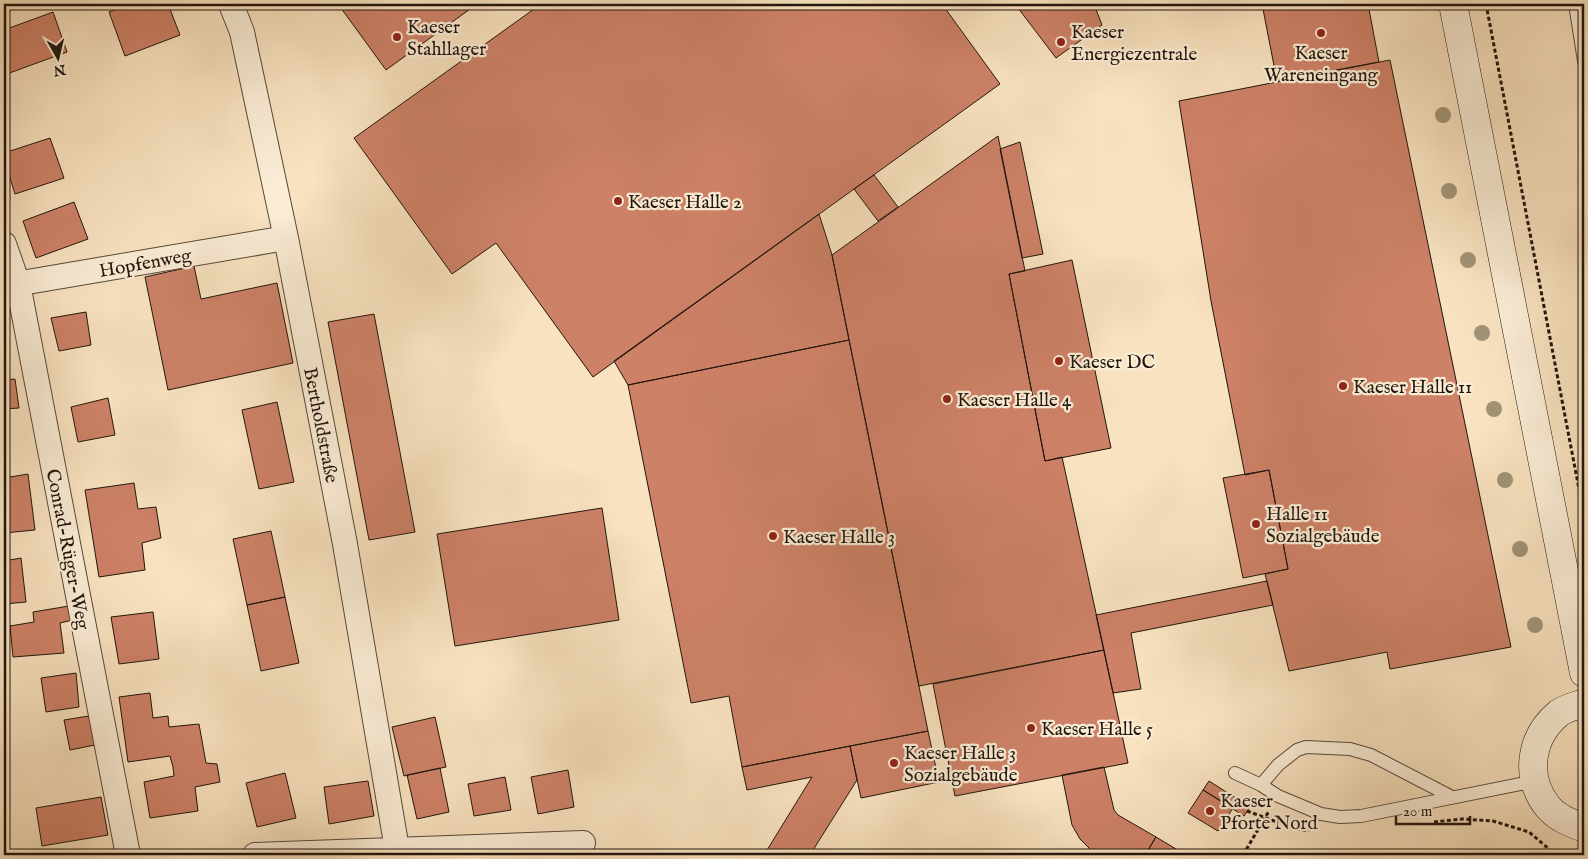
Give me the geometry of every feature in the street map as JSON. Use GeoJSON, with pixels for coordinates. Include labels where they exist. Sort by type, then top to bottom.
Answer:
{"type":"FeatureCollection","features":[{"type":"Feature","properties":{"kind":"main road"},"geometry":{"type":"LineString","coordinates":[[1453,4],[1584,673]]}},
{"type":"Feature","properties":{"kind":"main road"},"geometry":{"type":"LineString","coordinates":[[1584,703],[1561,712],[1545,727],[1535,746],[1532,768],[1537,789],[1548,808],[1565,821],[1584,828]]}},
{"type":"Feature","properties":{"kind":"street","name":"Bertholdstraße"},"geometry":{"type":"LineString","coordinates":[[232,4],[242,32],[286,238],[343,534],[397,849]]}},
{"type":"Feature","properties":{"kind":"street","name":"Hopfenweg"},"geometry":{"type":"LineString","coordinates":[[11,285],[286,238]]}},
{"type":"Feature","properties":{"kind":"street","name":"Conrad-Rüger-Weg"},"geometry":{"type":"LineString","coordinates":[[4,244],[128,855]]}},
{"type":"Feature","properties":{"kind":"street"},"geometry":{"type":"LineString","coordinates":[[255,855],[583,842]]}},
{"type":"Feature","properties":{"kind":"lane"},"geometry":{"type":"LineString","coordinates":[[1575,4],[1584,61]]}},
{"type":"Feature","properties":{"kind":"lane"},"geometry":{"type":"LineString","coordinates":[[1261,785],[1278,765],[1297,750],[1306,747],[1350,749],[1371,755],[1452,797]]}},
{"type":"Feature","properties":{"kind":"lane"},"geometry":{"type":"LineString","coordinates":[[1235,773],[1261,785],[1278,796],[1321,814],[1340,817],[1361,816],[1535,781]]}},
{"type":"Feature","properties":{"kind":"path"},"geometry":{"type":"LineString","coordinates":[[1486,4],[1584,515]]}},
{"type":"Feature","properties":{"kind":"path"},"geometry":{"type":"LineString","coordinates":[[1242,855],[1278,796]]}},
{"type":"Feature","properties":{"kind":"path"},"geometry":{"type":"LineString","coordinates":[[1493,821],[1529,832],[1556,855]]}},
{"type":"Feature","properties":{"kind":"building"},"geometry":{"type":"Polygon","coordinates":[[[130,4],[168,4],[180,35],[125,56],[109,12],[130,4]]]}},
{"type":"Feature","properties":{"kind":"building","name":"Kaeser Stahllager"},"geometry":{"type":"Polygon","coordinates":[[[338,4],[477,4],[386,70],[338,4]]]}},
{"type":"Feature","properties":{"kind":"building","name":"Kaeser Halle 2"},"geometry":{"type":"Polygon","coordinates":[[[541,4],[942,4],[1000,84],[593,377],[496,243],[452,274],[354,138],[541,4]]]}},
{"type":"Feature","properties":{"kind":"building","name":"Kaeser Energiezentrale"},"geometry":{"type":"Polygon","coordinates":[[[1015,4],[1094,4],[1102,25],[1056,58],[1015,4]]]}},
{"type":"Feature","properties":{"kind":"building","name":"Kaeser Wareneingang"},"geometry":{"type":"Polygon","coordinates":[[[1262,4],[1368,4],[1379,62],[1277,81],[1262,4]]]}},
{"type":"Feature","properties":{"kind":"building"},"geometry":{"type":"Polygon","coordinates":[[[53,12],[67,52],[4,75],[4,30],[53,12]]]}},
{"type":"Feature","properties":{"kind":"building","name":"Kaeser Halle 11"},"geometry":{"type":"Polygon","coordinates":[[[1390,60],[1511,647],[1390,669],[1387,652],[1289,671],[1265,574],[1288,569],[1269,470],[1245,475],[1211,301],[1179,101],[1390,60]]]}},
{"type":"Feature","properties":{"kind":"building","name":"Kaeser Halle 4"},"geometry":{"type":"Polygon","coordinates":[[[998,136],[1025,271],[1009,274],[1045,461],[1062,457],[1104,650],[919,686],[832,255],[998,136]]]}},
{"type":"Feature","properties":{"kind":"building"},"geometry":{"type":"Polygon","coordinates":[[[50,138],[64,178],[15,194],[4,159],[4,153],[50,138]]]}},
{"type":"Feature","properties":{"kind":"building"},"geometry":{"type":"Polygon","coordinates":[[[1020,142],[1043,254],[1022,258],[1000,149],[1020,142]]]}},
{"type":"Feature","properties":{"kind":"building"},"geometry":{"type":"Polygon","coordinates":[[[874,175],[898,207],[878,221],[854,189],[874,175]]]}},
{"type":"Feature","properties":{"kind":"building"},"geometry":{"type":"Polygon","coordinates":[[[74,202],[88,239],[36,258],[23,221],[74,202]]]}},
{"type":"Feature","properties":{"kind":"building"},"geometry":{"type":"Polygon","coordinates":[[[819,214],[832,255],[849,340],[628,385],[614,361],[819,214]]]}},
{"type":"Feature","properties":{"kind":"building","name":"Kaeser DC"},"geometry":{"type":"Polygon","coordinates":[[[1072,260],[1111,448],[1045,461],[1009,274],[1072,260]]]}},
{"type":"Feature","properties":{"kind":"building"},"geometry":{"type":"Polygon","coordinates":[[[194,266],[201,299],[277,283],[293,363],[168,390],[145,277],[194,266]]]}},
{"type":"Feature","properties":{"kind":"building"},"geometry":{"type":"Polygon","coordinates":[[[86,312],[91,345],[59,351],[51,318],[86,312]]]}},
{"type":"Feature","properties":{"kind":"building"},"geometry":{"type":"Polygon","coordinates":[[[374,314],[415,532],[369,540],[328,322],[374,314]]]}},
{"type":"Feature","properties":{"kind":"building","name":"Kaeser Halle 3"},"geometry":{"type":"Polygon","coordinates":[[[849,340],[928,731],[742,767],[729,696],[691,703],[628,385],[849,340]]]}},
{"type":"Feature","properties":{"kind":"building"},"geometry":{"type":"Polygon","coordinates":[[[15,379],[19,408],[4,409],[4,380],[15,379]]]}},
{"type":"Feature","properties":{"kind":"building"},"geometry":{"type":"Polygon","coordinates":[[[108,398],[115,435],[78,442],[71,407],[108,398]]]}},
{"type":"Feature","properties":{"kind":"building"},"geometry":{"type":"Polygon","coordinates":[[[277,402],[294,482],[259,489],[242,410],[277,402]]]}},
{"type":"Feature","properties":{"kind":"building","name":"Halle 11 Sozialgebäude"},"geometry":{"type":"Polygon","coordinates":[[[1269,470],[1288,569],[1243,578],[1223,478],[1269,470]]]}},
{"type":"Feature","properties":{"kind":"building"},"geometry":{"type":"Polygon","coordinates":[[[28,474],[35,530],[4,533],[4,478],[28,474]]]}},
{"type":"Feature","properties":{"kind":"building"},"geometry":{"type":"Polygon","coordinates":[[[134,483],[138,509],[156,507],[161,538],[142,543],[145,570],[99,577],[85,490],[134,483]]]}},
{"type":"Feature","properties":{"kind":"building"},"geometry":{"type":"Polygon","coordinates":[[[602,508],[619,620],[455,646],[437,534],[602,508]]]}},
{"type":"Feature","properties":{"kind":"building"},"geometry":{"type":"Polygon","coordinates":[[[271,531],[285,597],[247,605],[233,539],[271,531]]]}},
{"type":"Feature","properties":{"kind":"building"},"geometry":{"type":"Polygon","coordinates":[[[21,558],[26,602],[4,604],[4,561],[21,558]]]}},
{"type":"Feature","properties":{"kind":"building"},"geometry":{"type":"Polygon","coordinates":[[[1267,581],[1273,605],[1131,633],[1141,689],[1113,693],[1096,615],[1267,581]]]}},
{"type":"Feature","properties":{"kind":"building"},"geometry":{"type":"Polygon","coordinates":[[[285,597],[299,663],[261,671],[247,605],[285,597]]]}},
{"type":"Feature","properties":{"kind":"building"},"geometry":{"type":"Polygon","coordinates":[[[69,606],[73,620],[60,623],[64,653],[13,657],[10,626],[34,622],[33,612],[69,606]]]}},
{"type":"Feature","properties":{"kind":"building"},"geometry":{"type":"Polygon","coordinates":[[[153,612],[159,659],[119,664],[111,617],[153,612]]]}},
{"type":"Feature","properties":{"kind":"building","name":"Kaeser Halle 5"},"geometry":{"type":"Polygon","coordinates":[[[1104,650],[1128,763],[955,796],[933,684],[1104,650]]]}},
{"type":"Feature","properties":{"kind":"building"},"geometry":{"type":"Polygon","coordinates":[[[76,673],[79,707],[46,712],[41,678],[76,673]]]}},
{"type":"Feature","properties":{"kind":"building"},"geometry":{"type":"Polygon","coordinates":[[[150,693],[153,718],[168,716],[169,727],[199,724],[206,763],[217,764],[220,782],[195,787],[198,811],[150,818],[144,782],[174,776],[173,767],[170,756],[128,762],[119,697],[150,693]]]}},
{"type":"Feature","properties":{"kind":"building"},"geometry":{"type":"Polygon","coordinates":[[[89,716],[95,745],[70,750],[64,720],[89,716]]]}},
{"type":"Feature","properties":{"kind":"building"},"geometry":{"type":"Polygon","coordinates":[[[435,717],[446,767],[404,776],[392,727],[435,717]]]}},
{"type":"Feature","properties":{"kind":"building","name":"Kaeser Halle 3 Sozialgebäude"},"geometry":{"type":"Polygon","coordinates":[[[928,731],[939,782],[861,798],[850,746],[928,731]]]}},
{"type":"Feature","properties":{"kind":"building"},"geometry":{"type":"Polygon","coordinates":[[[850,746],[857,780],[810,855],[764,855],[812,777],[747,790],[742,767],[850,746]]]}},
{"type":"Feature","properties":{"kind":"building"},"geometry":{"type":"Polygon","coordinates":[[[1104,767],[1114,810],[1118,815],[1156,837],[1145,855],[1099,855],[1080,839],[1072,825],[1062,775],[1104,767]]]}},
{"type":"Feature","properties":{"kind":"building"},"geometry":{"type":"Polygon","coordinates":[[[440,768],[449,812],[417,819],[407,775],[440,768]]]}},
{"type":"Feature","properties":{"kind":"building"},"geometry":{"type":"Polygon","coordinates":[[[568,770],[574,807],[538,814],[531,777],[568,770]]]}},
{"type":"Feature","properties":{"kind":"building"},"geometry":{"type":"Polygon","coordinates":[[[285,773],[296,818],[257,827],[246,783],[285,773]]]}},
{"type":"Feature","properties":{"kind":"building"},"geometry":{"type":"Polygon","coordinates":[[[505,777],[511,810],[474,816],[468,784],[505,777]]]}},
{"type":"Feature","properties":{"kind":"building"},"geometry":{"type":"Polygon","coordinates":[[[368,781],[374,816],[329,824],[324,787],[368,781]]]}},
{"type":"Feature","properties":{"kind":"building"},"geometry":{"type":"Polygon","coordinates":[[[1209,781],[1250,807],[1244,816],[1203,790],[1209,781]]]}},
{"type":"Feature","properties":{"kind":"building","name":"Kaeser Pforte Nord"},"geometry":{"type":"Polygon","coordinates":[[[1203,790],[1233,808],[1218,831],[1188,813],[1203,790]]]}},
{"type":"Feature","properties":{"kind":"building"},"geometry":{"type":"Polygon","coordinates":[[[101,797],[108,835],[42,846],[36,808],[101,797]]]}},
{"type":"Feature","properties":{"kind":"building"},"geometry":{"type":"Polygon","coordinates":[[[1156,837],[1186,855],[1145,855],[1156,837]]]}},
{"type":"Feature","properties":{"kind":"place","name":"Kaeser Wareneingang"},"geometry":{"type":"Point","coordinates":[1321,33]}},
{"type":"Feature","properties":{"kind":"place","name":"Kaeser Stahllager"},"geometry":{"type":"Point","coordinates":[397,37]}},
{"type":"Feature","properties":{"kind":"place","name":"Kaeser Energiezentrale"},"geometry":{"type":"Point","coordinates":[1061,42]}},
{"type":"Feature","properties":{"kind":"place","name":"Kaeser Halle 2"},"geometry":{"type":"Point","coordinates":[618,201]}},
{"type":"Feature","properties":{"kind":"place","name":"Kaeser DC"},"geometry":{"type":"Point","coordinates":[1059,361]}},
{"type":"Feature","properties":{"kind":"place","name":"Kaeser Halle 11"},"geometry":{"type":"Point","coordinates":[1343,386]}},
{"type":"Feature","properties":{"kind":"place","name":"Kaeser Halle 4"},"geometry":{"type":"Point","coordinates":[947,399]}},
{"type":"Feature","properties":{"kind":"place","name":"Halle 11 Sozialgebäude"},"geometry":{"type":"Point","coordinates":[1256,524]}},
{"type":"Feature","properties":{"kind":"place","name":"Kaeser Halle 3"},"geometry":{"type":"Point","coordinates":[773,536]}},
{"type":"Feature","properties":{"kind":"place","name":"Kaeser Halle 5"},"geometry":{"type":"Point","coordinates":[1031,728]}},
{"type":"Feature","properties":{"kind":"place","name":"Kaeser Halle 3 Sozialgebäude"},"geometry":{"type":"Point","coordinates":[894,763]}},
{"type":"Feature","properties":{"kind":"place","name":"Kaeser Pforte Nord"},"geometry":{"type":"Point","coordinates":[1210,811]}}]}
